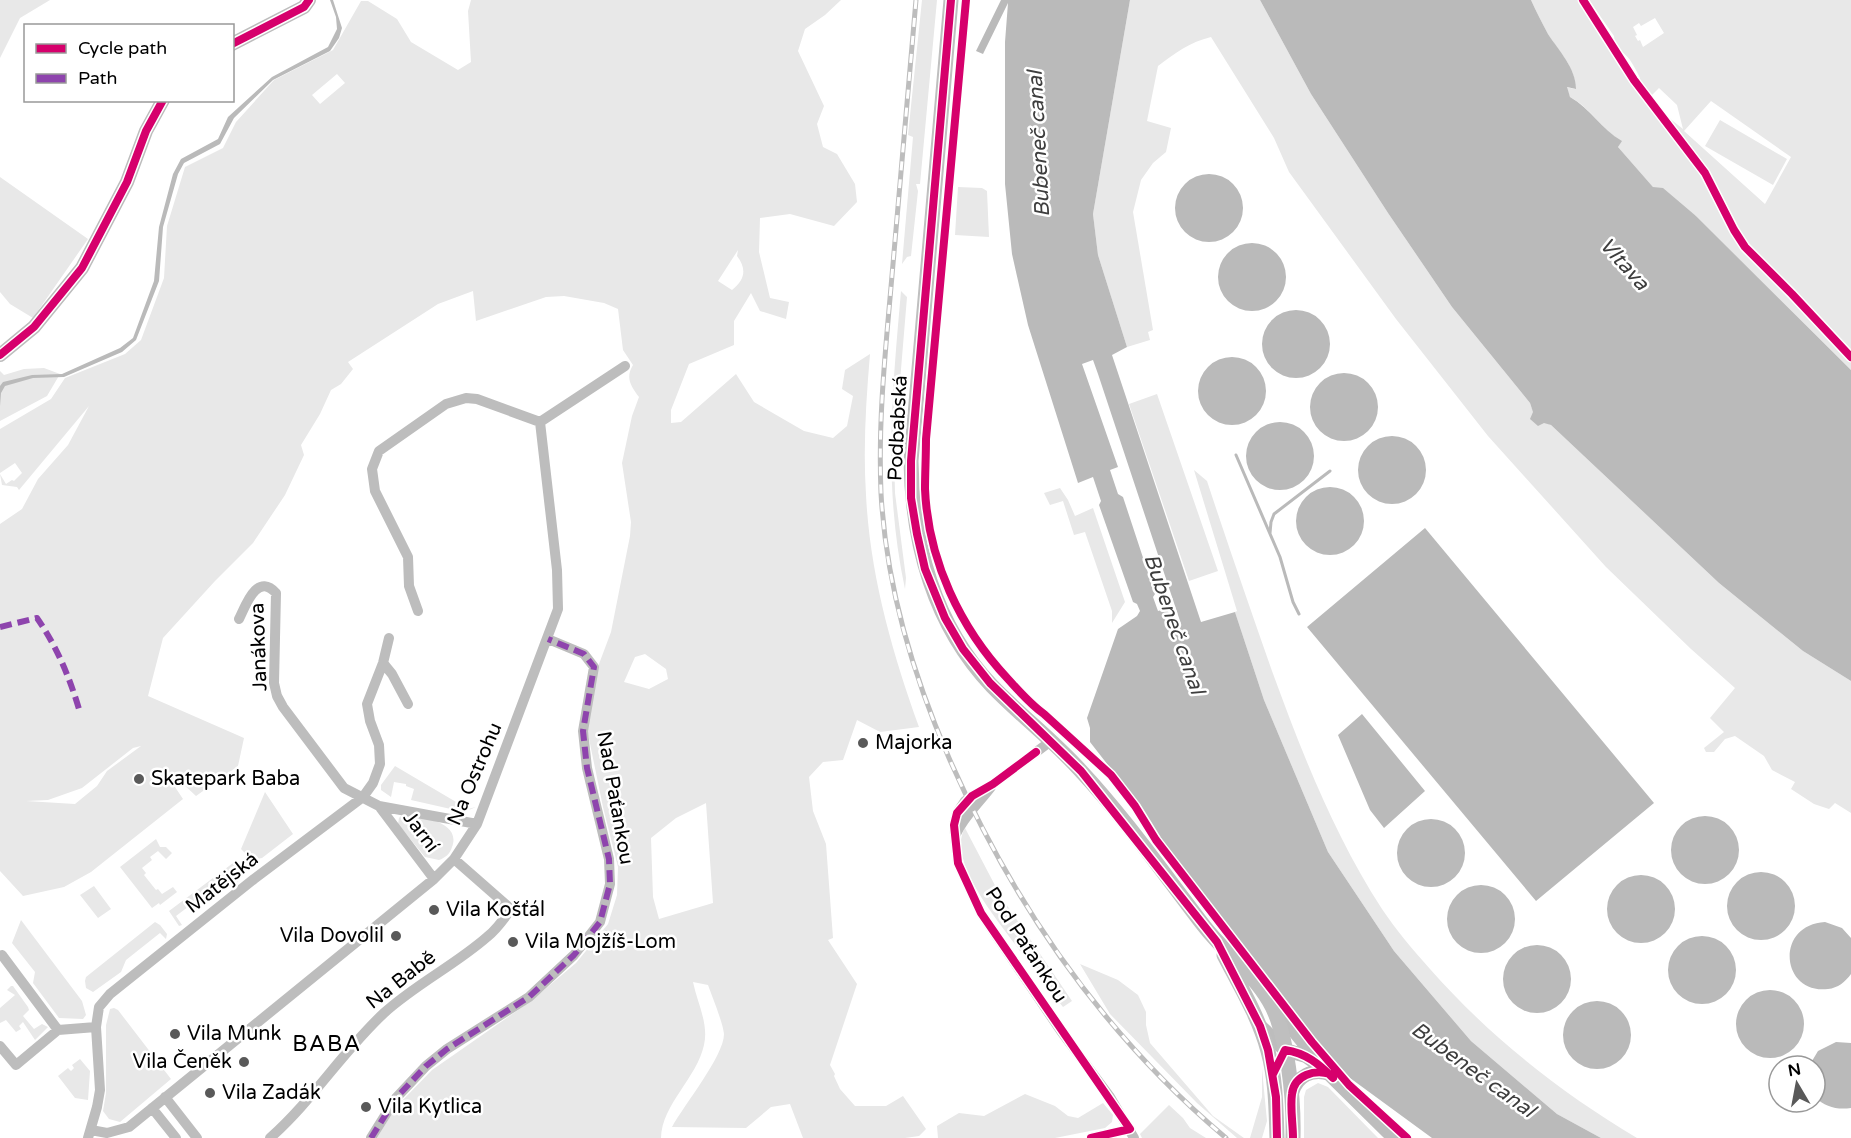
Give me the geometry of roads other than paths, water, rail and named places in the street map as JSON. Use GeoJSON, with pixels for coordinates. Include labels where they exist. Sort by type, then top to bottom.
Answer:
{"type":"FeatureCollection","features":[{"type":"Feature","properties":{"kind":"main road","name":"Podbabská"},"geometry":{"type":"LineString","coordinates":[[951,0],[913,437],[911,498],[925,569],[934,594],[954,634],[990,683],[1081,771],[1216,942],[1249,974],[1270,1002],[1285,1050],[1292,1094],[1293,1138]]}},
{"type":"Feature","properties":{"kind":"main road","name":"Podbabská"},"geometry":{"type":"LineString","coordinates":[[1216,942],[1260,1026],[1273,1074],[1277,1138]]}},
{"type":"Feature","properties":{"kind":"street"},"geometry":{"type":"LineString","coordinates":[[234,43],[304,7],[309,0]]}},
{"type":"Feature","properties":{"kind":"street"},"geometry":{"type":"LineString","coordinates":[[0,355],[34,327],[82,268],[127,182],[146,131],[162,102]]}},
{"type":"Feature","properties":{"kind":"street"},"geometry":{"type":"LineString","coordinates":[[418,611],[409,586],[408,557],[374,485],[372,469],[379,451],[446,404],[466,398],[477,399],[540,422],[624,366]]}},
{"type":"Feature","properties":{"kind":"street","name":"Na Ostrohu"},"geometry":{"type":"LineString","coordinates":[[90,1134],[124,1129],[152,1108],[434,879],[454,859],[477,824],[558,609],[557,570],[540,422]]}},
{"type":"Feature","properties":{"kind":"street","name":"Janákova"},"geometry":{"type":"LineString","coordinates":[[238,619],[253,592],[259,587],[270,586],[276,593],[274,683],[277,696],[344,788],[363,797]]}},
{"type":"Feature","properties":{"kind":"street","name":"Matějská"},"geometry":{"type":"LineString","coordinates":[[90,1134],[100,1090],[96,1027],[99,1007],[110,994],[245,886],[363,797],[373,783],[380,764],[379,745],[370,721],[367,704],[383,663],[389,638]]}},
{"type":"Feature","properties":{"kind":"street","name":"Nad Paťankou"},"geometry":{"type":"LineString","coordinates":[[370,1138],[396,1098],[426,1066],[447,1049],[529,997],[574,955],[600,922],[610,884],[609,859],[587,768],[583,731],[594,667],[584,654],[548,639]]}},
{"type":"Feature","properties":{"kind":"street"},"geometry":{"type":"LineString","coordinates":[[383,663],[392,674],[408,704]]}},
{"type":"Feature","properties":{"kind":"street","name":"Pod Paťankou"},"geometry":{"type":"LineString","coordinates":[[1051,741],[993,784],[965,801],[957,813],[954,825],[958,863],[981,913],[1132,1134]]}},
{"type":"Feature","properties":{"kind":"street","name":"Jarní"},"geometry":{"type":"LineString","coordinates":[[363,797],[379,806],[477,824]]}},
{"type":"Feature","properties":{"kind":"street","name":"Jarní"},"geometry":{"type":"LineString","coordinates":[[379,806],[434,879]]}},
{"type":"Feature","properties":{"kind":"street","name":"Jarní"},"geometry":{"type":"LineString","coordinates":[[454,859],[511,909]]}},
{"type":"Feature","properties":{"kind":"street","name":"Na Babě"},"geometry":{"type":"LineString","coordinates":[[270,1138],[294,1116],[348,1049],[385,1012],[424,981],[455,962],[489,936],[511,909]]}},
{"type":"Feature","properties":{"kind":"street"},"geometry":{"type":"LineString","coordinates":[[2,955],[58,1030]]}},
{"type":"Feature","properties":{"kind":"street"},"geometry":{"type":"LineString","coordinates":[[1270,1002],[1326,1071],[1394,1138]]}},
{"type":"Feature","properties":{"kind":"street"},"geometry":{"type":"LineString","coordinates":[[1260,1026],[1285,1050],[1306,1056],[1326,1071]]}},
{"type":"Feature","properties":{"kind":"street"},"geometry":{"type":"LineString","coordinates":[[0,1046],[16,1065],[58,1030],[96,1027]]}},
{"type":"Feature","properties":{"kind":"street"},"geometry":{"type":"LineString","coordinates":[[1273,1074],[1285,1050]]}},
{"type":"Feature","properties":{"kind":"street"},"geometry":{"type":"LineString","coordinates":[[1292,1094],[1297,1082],[1306,1075],[1326,1071]]}},
{"type":"Feature","properties":{"kind":"street"},"geometry":{"type":"LineString","coordinates":[[165,1097],[197,1138]]}},
{"type":"Feature","properties":{"kind":"street"},"geometry":{"type":"LineString","coordinates":[[152,1108],[176,1138]]}},
{"type":"Feature","properties":{"kind":"street"},"geometry":{"type":"LineString","coordinates":[[1090,1138],[1132,1134]]}},
{"type":"Feature","properties":{"kind":"water"},"geometry":{"type":"Polygon","coordinates":[[[330,0],[333,0],[342,28],[339,38],[330,51],[273,80],[234,118],[220,144],[184,163],[178,174],[163,227],[159,281],[136,340],[122,352],[64,377],[33,378],[5,386],[1,393],[0,406],[0,386],[3,382],[32,375],[62,374],[120,348],[133,338],[154,281],[159,227],[173,174],[181,159],[218,139],[228,117],[272,77],[328,47],[337,29],[336,17],[330,0]]]}},
{"type":"Feature","properties":{"kind":"water","name":"Bubeneč canal"},"geometry":{"type":"Polygon","coordinates":[[[1001,0],[1130,0],[1093,214],[1098,255],[1127,347],[1112,355],[1201,622],[1235,612],[1264,700],[1328,852],[1394,951],[1471,1041],[1557,1114],[1601,1138],[1432,1138],[1350,1078],[1312,1036],[1156,835],[1136,801],[1090,742],[1087,718],[1118,629],[1137,616],[1140,611],[1137,604],[1133,602],[1099,505],[1101,501],[1093,477],[1078,483],[1028,325],[1012,254],[1005,184],[1005,42],[1008,3],[983,54],[976,51],[1001,0]],[[1093,360],[1082,364],[1118,467],[1110,470],[1118,494],[1123,497],[1155,594],[1153,597],[1158,611],[1167,608],[1172,623],[1180,621],[1093,360]]]}},
{"type":"Feature","properties":{"kind":"water","name":"Vltava"},"geometry":{"type":"Polygon","coordinates":[[[1260,0],[1531,0],[1548,34],[1573,74],[1576,89],[1567,87],[1570,97],[1622,141],[1618,147],[1653,187],[1663,188],[1696,216],[1851,370],[1851,681],[1803,651],[1719,583],[1551,425],[1544,423],[1538,426],[1530,419],[1533,412],[1530,403],[1452,307],[1388,213],[1311,94],[1260,0]]]}},
{"type":"Feature","properties":{"kind":"water"},"geometry":{"type":"Polygon","coordinates":[[[1209,174],[1222,177],[1233,184],[1240,195],[1243,208],[1240,221],[1233,232],[1222,239],[1209,242],[1196,239],[1185,232],[1178,221],[1175,208],[1178,195],[1185,184],[1196,177],[1209,174]]]}},
{"type":"Feature","properties":{"kind":"water"},"geometry":{"type":"Polygon","coordinates":[[[1252,243],[1265,246],[1276,253],[1283,264],[1286,277],[1283,290],[1276,301],[1265,308],[1252,311],[1239,308],[1228,301],[1221,290],[1218,277],[1221,264],[1228,253],[1239,246],[1252,243]]]}},
{"type":"Feature","properties":{"kind":"water"},"geometry":{"type":"Polygon","coordinates":[[[1296,310],[1309,313],[1320,320],[1327,331],[1330,344],[1327,357],[1320,368],[1309,375],[1296,378],[1283,375],[1272,368],[1265,357],[1262,344],[1265,331],[1272,320],[1283,313],[1296,310]]]}},
{"type":"Feature","properties":{"kind":"water"},"geometry":{"type":"Polygon","coordinates":[[[1232,357],[1245,360],[1256,367],[1263,378],[1266,391],[1263,404],[1256,415],[1245,422],[1232,425],[1219,422],[1208,415],[1201,404],[1198,391],[1201,378],[1208,367],[1219,360],[1232,357]]]}},
{"type":"Feature","properties":{"kind":"water"},"geometry":{"type":"Polygon","coordinates":[[[1344,373],[1357,376],[1368,383],[1375,394],[1378,407],[1375,420],[1368,431],[1357,438],[1344,441],[1331,438],[1320,431],[1313,420],[1310,407],[1313,394],[1320,383],[1331,376],[1344,373]]]}},
{"type":"Feature","properties":{"kind":"water"},"geometry":{"type":"Polygon","coordinates":[[[1280,422],[1293,425],[1304,432],[1311,443],[1314,456],[1311,469],[1304,480],[1293,487],[1280,490],[1267,487],[1256,480],[1249,469],[1246,456],[1249,443],[1256,432],[1267,425],[1280,422]]]}},
{"type":"Feature","properties":{"kind":"water"},"geometry":{"type":"Polygon","coordinates":[[[1392,436],[1405,439],[1416,446],[1423,457],[1426,470],[1423,483],[1416,494],[1405,501],[1392,504],[1379,501],[1368,494],[1361,483],[1358,470],[1361,457],[1368,446],[1379,439],[1392,436]]]}},
{"type":"Feature","properties":{"kind":"water"},"geometry":{"type":"Polygon","coordinates":[[[1330,487],[1343,490],[1354,497],[1361,508],[1364,521],[1361,534],[1354,545],[1343,552],[1330,555],[1317,552],[1306,545],[1299,534],[1296,521],[1299,508],[1306,497],[1317,490],[1330,487]]]}},
{"type":"Feature","properties":{"kind":"water"},"geometry":{"type":"Polygon","coordinates":[[[1425,528],[1654,803],[1536,901],[1307,627],[1425,528]]]}},
{"type":"Feature","properties":{"kind":"water"},"geometry":{"type":"Polygon","coordinates":[[[1362,714],[1425,791],[1384,828],[1370,810],[1338,735],[1362,714]]]}},
{"type":"Feature","properties":{"kind":"water"},"geometry":{"type":"Polygon","coordinates":[[[1705,816],[1718,819],[1729,826],[1736,837],[1739,850],[1736,863],[1729,874],[1718,881],[1705,884],[1692,881],[1681,874],[1674,863],[1671,850],[1674,837],[1681,826],[1692,819],[1705,816]]]}},
{"type":"Feature","properties":{"kind":"water"},"geometry":{"type":"Polygon","coordinates":[[[1431,819],[1444,822],[1455,829],[1462,840],[1465,853],[1462,866],[1455,877],[1444,884],[1431,887],[1418,884],[1407,877],[1400,866],[1397,853],[1400,840],[1407,829],[1418,822],[1431,819]]]}},
{"type":"Feature","properties":{"kind":"water"},"geometry":{"type":"Polygon","coordinates":[[[1761,872],[1774,875],[1785,882],[1792,893],[1795,906],[1792,919],[1785,930],[1774,937],[1761,940],[1748,937],[1737,930],[1730,919],[1727,906],[1730,893],[1737,882],[1748,875],[1761,872]]]}},
{"type":"Feature","properties":{"kind":"water"},"geometry":{"type":"Polygon","coordinates":[[[1641,875],[1654,878],[1665,885],[1672,896],[1675,909],[1672,922],[1665,933],[1654,940],[1641,943],[1628,940],[1617,933],[1610,922],[1607,909],[1610,896],[1617,885],[1628,878],[1641,875]]]}},
{"type":"Feature","properties":{"kind":"water"},"geometry":{"type":"Polygon","coordinates":[[[1481,885],[1494,888],[1505,895],[1512,906],[1515,919],[1512,932],[1505,943],[1494,950],[1481,953],[1468,950],[1457,943],[1450,932],[1447,919],[1450,906],[1457,895],[1468,888],[1481,885]]]}},
{"type":"Feature","properties":{"kind":"water"},"geometry":{"type":"Polygon","coordinates":[[[1825,922],[1842,928],[1851,938],[1851,974],[1835,987],[1812,988],[1801,981],[1793,971],[1790,959],[1791,946],[1797,935],[1809,926],[1825,922]]]}},
{"type":"Feature","properties":{"kind":"water"},"geometry":{"type":"Polygon","coordinates":[[[1702,936],[1715,939],[1726,946],[1733,957],[1736,970],[1733,983],[1726,994],[1715,1001],[1702,1004],[1689,1001],[1678,994],[1671,983],[1668,970],[1671,957],[1678,946],[1689,939],[1702,936]]]}},
{"type":"Feature","properties":{"kind":"water"},"geometry":{"type":"Polygon","coordinates":[[[1537,945],[1550,948],[1561,955],[1568,966],[1571,979],[1568,992],[1561,1003],[1550,1010],[1537,1013],[1524,1010],[1513,1003],[1506,992],[1503,979],[1506,966],[1513,955],[1524,948],[1537,945]]]}},
{"type":"Feature","properties":{"kind":"water"},"geometry":{"type":"Polygon","coordinates":[[[1763,991],[1777,991],[1789,996],[1798,1005],[1803,1017],[1801,1037],[1794,1048],[1785,1054],[1767,1054],[1767,1058],[1757,1055],[1746,1048],[1737,1031],[1737,1017],[1742,1005],[1751,996],[1763,991]]]}},
{"type":"Feature","properties":{"kind":"water"},"geometry":{"type":"Polygon","coordinates":[[[1597,1001],[1610,1004],[1621,1011],[1628,1022],[1631,1035],[1628,1048],[1621,1059],[1610,1066],[1597,1069],[1584,1066],[1573,1059],[1566,1048],[1563,1035],[1566,1022],[1573,1011],[1584,1004],[1597,1001]]]}},
{"type":"Feature","properties":{"kind":"water"},"geometry":{"type":"Polygon","coordinates":[[[1836,1042],[1851,1043],[1851,1108],[1841,1109],[1827,1105],[1827,1054],[1816,1054],[1836,1042]]]}},
{"type":"Feature","properties":{"kind":"waterway"},"geometry":{"type":"LineString","coordinates":[[1236,455],[1280,557],[1293,602],[1299,614]]}},
{"type":"Feature","properties":{"kind":"waterway"},"geometry":{"type":"LineString","coordinates":[[1270,533],[1274,514],[1330,471]]}},
{"type":"Feature","properties":{"kind":"railway"},"geometry":{"type":"LineString","coordinates":[[916,0],[884,364],[880,441],[884,527],[903,628],[923,694],[949,758],[974,812],[1033,915],[1066,964],[1140,1056],[1226,1138]]}},
{"type":"Feature","properties":{"kind":"place","name":"Majorka"},"geometry":{"type":"Point","coordinates":[863,743]}},
{"type":"Feature","properties":{"kind":"place","name":"Skatepark Baba"},"geometry":{"type":"Point","coordinates":[139,779]}},
{"type":"Feature","properties":{"kind":"place","name":"Vila Košťál"},"geometry":{"type":"Point","coordinates":[434,910]}},
{"type":"Feature","properties":{"kind":"place","name":"Vila Dovolil"},"geometry":{"type":"Point","coordinates":[396,936]}},
{"type":"Feature","properties":{"kind":"place","name":"Vila Mojžíš-Lom"},"geometry":{"type":"Point","coordinates":[513,942]}},
{"type":"Feature","properties":{"kind":"place","name":"Vila Munk"},"geometry":{"type":"Point","coordinates":[175,1034]}},
{"type":"Feature","properties":{"kind":"place","name":"Vila Čeněk"},"geometry":{"type":"Point","coordinates":[244,1062]}},
{"type":"Feature","properties":{"kind":"place","name":"Vila Zadák"},"geometry":{"type":"Point","coordinates":[210,1093]}},
{"type":"Feature","properties":{"kind":"place","name":"Vila Kytlica"},"geometry":{"type":"Point","coordinates":[366,1107]}},
{"type":"Feature","properties":{"kind":"district","name":"BABA"},"geometry":{"type":"Point","coordinates":[327,1044]}}]}
